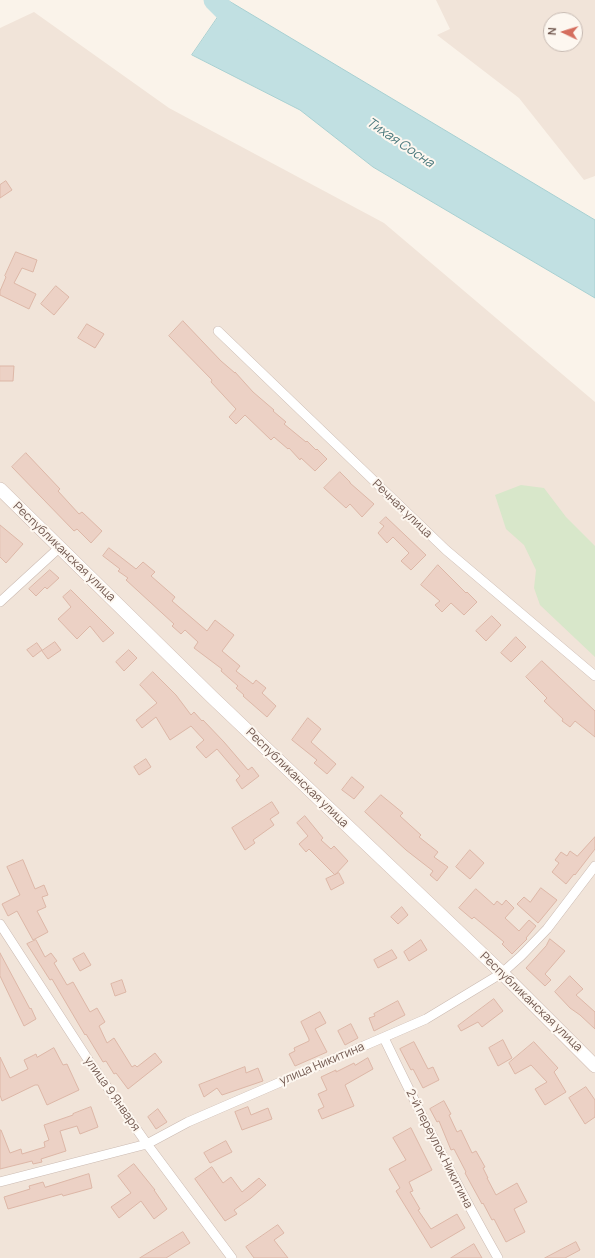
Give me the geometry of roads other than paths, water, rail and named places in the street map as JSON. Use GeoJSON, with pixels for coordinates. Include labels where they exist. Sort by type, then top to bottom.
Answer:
{"type":"FeatureCollection","features":[{"type":"Feature","properties":{"kind":"street","name":"Речная улица"},"geometry":{"type":"LineString","coordinates":[[218,331],[446,550],[595,676]]}},
{"type":"Feature","properties":{"kind":"street","name":"Республиканская улица"},"geometry":{"type":"LineString","coordinates":[[0,489],[218,703],[502,973],[595,1066]]}},
{"type":"Feature","properties":{"kind":"street"},"geometry":{"type":"LineString","coordinates":[[0,602],[60,547]]}},
{"type":"Feature","properties":{"kind":"street","name":"улица Никитина"},"geometry":{"type":"LineString","coordinates":[[0,1182],[147,1144],[188,1122],[426,1019],[502,973],[521,956],[547,929],[595,866]]}},
{"type":"Feature","properties":{"kind":"street","name":"улица 9 Января"},"geometry":{"type":"LineString","coordinates":[[0,924],[89,1061],[147,1144],[232,1258]]}},
{"type":"Feature","properties":{"kind":"street","name":"2-й переулок Никитина"},"geometry":{"type":"LineString","coordinates":[[384,1038],[416,1106],[464,1198],[498,1258]]}},
{"type":"Feature","properties":{"kind":"water"},"geometry":{"type":"Polygon","coordinates":[[[229,1],[595,220],[595,298],[373,167],[300,110],[192,55],[229,1]]]}},
{"type":"Feature","properties":{"kind":"waterway","name":"Тихая Сосна"},"geometry":{"type":"LineString","coordinates":[[214,0],[244,30]]}}]}
